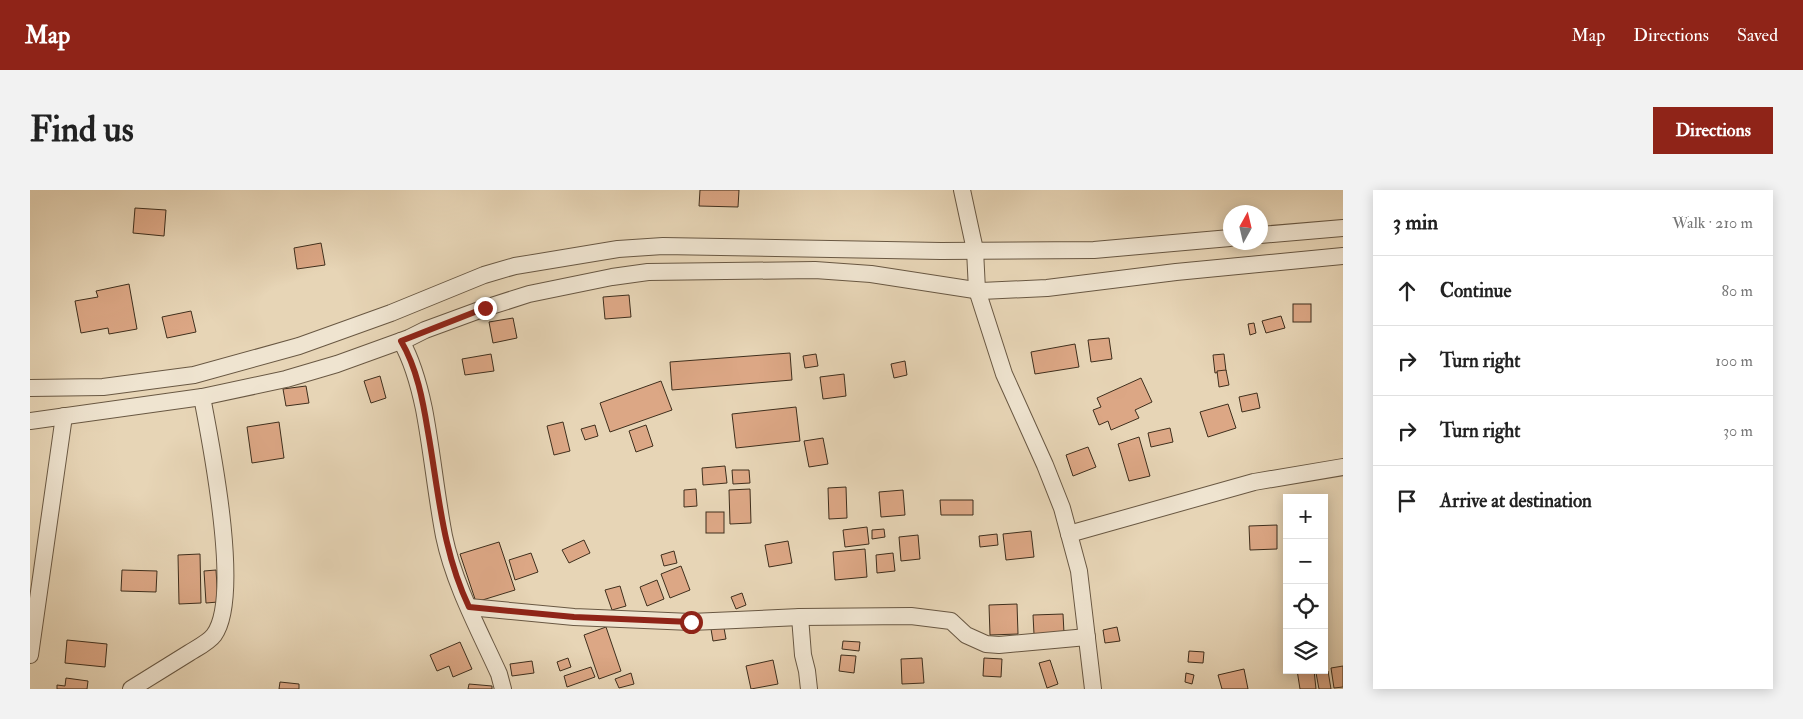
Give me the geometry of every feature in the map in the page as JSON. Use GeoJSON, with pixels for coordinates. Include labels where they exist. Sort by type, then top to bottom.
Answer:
{"type":"FeatureCollection","features":[{"type":"Feature","properties":{"kind":"street"},"geometry":{"type":"LineString","coordinates":[[962,190],[975,250],[977,290],[1004,374],[1062,508],[1079,571],[1093,689]]}},
{"type":"Feature","properties":{"kind":"street"},"geometry":{"type":"LineString","coordinates":[[1268,234],[1343,228]]}},
{"type":"Feature","properties":{"kind":"street"},"geometry":{"type":"LineString","coordinates":[[30,388],[103,387],[194,374],[299,346],[391,313],[484,275],[515,266],[618,249],[663,246],[1094,250],[1223,239]]}},
{"type":"Feature","properties":{"kind":"street"},"geometry":{"type":"LineString","coordinates":[[30,421],[202,397],[286,379],[337,364],[464,316],[529,294],[612,277],[648,272],[815,270],[871,274],[977,290],[1046,288],[1176,272],[1343,256]]}},
{"type":"Feature","properties":{"kind":"street"},"geometry":{"type":"LineString","coordinates":[[401,341],[407,351],[419,387],[436,477],[444,537],[452,567],[499,674],[503,689]]}},
{"type":"Feature","properties":{"kind":"street"},"geometry":{"type":"LineString","coordinates":[[131,689],[200,646],[214,635],[225,602],[221,515],[214,461],[202,397]]}},
{"type":"Feature","properties":{"kind":"street"},"geometry":{"type":"LineString","coordinates":[[30,655],[64,416]]}},
{"type":"Feature","properties":{"kind":"street"},"geometry":{"type":"LineString","coordinates":[[1069,534],[1254,482],[1343,467]]}},
{"type":"Feature","properties":{"kind":"street"},"geometry":{"type":"LineString","coordinates":[[469,607],[574,617],[691,622],[800,617],[911,616],[951,621],[966,635],[986,644],[999,645],[1087,637]]}},
{"type":"Feature","properties":{"kind":"street"},"geometry":{"type":"LineString","coordinates":[[800,617],[803,655],[808,671],[809,689]]}},
{"type":"Feature","properties":{"kind":"building"},"geometry":{"type":"Polygon","coordinates":[[[700,190],[739,190],[738,207],[699,206],[700,190]]]}},
{"type":"Feature","properties":{"kind":"building"},"geometry":{"type":"Polygon","coordinates":[[[135,208],[166,210],[164,236],[133,233],[135,208]]]}},
{"type":"Feature","properties":{"kind":"building"},"geometry":{"type":"Polygon","coordinates":[[[321,243],[325,265],[297,269],[294,248],[321,243]]]}},
{"type":"Feature","properties":{"kind":"building"},"geometry":{"type":"Polygon","coordinates":[[[129,284],[137,329],[109,334],[108,328],[81,333],[75,301],[98,297],[96,291],[129,284]]]}},
{"type":"Feature","properties":{"kind":"building"},"geometry":{"type":"Polygon","coordinates":[[[629,295],[631,317],[605,319],[603,297],[629,295]]]}},
{"type":"Feature","properties":{"kind":"building"},"geometry":{"type":"Polygon","coordinates":[[[1293,304],[1311,304],[1311,322],[1293,322],[1293,304]]]}},
{"type":"Feature","properties":{"kind":"building"},"geometry":{"type":"Polygon","coordinates":[[[191,311],[196,332],[167,338],[162,317],[191,311]]]}},
{"type":"Feature","properties":{"kind":"building"},"geometry":{"type":"Polygon","coordinates":[[[1281,316],[1285,328],[1266,333],[1262,321],[1281,316]]]}},
{"type":"Feature","properties":{"kind":"building"},"geometry":{"type":"Polygon","coordinates":[[[513,318],[517,338],[493,343],[489,322],[513,318]]]}},
{"type":"Feature","properties":{"kind":"building"},"geometry":{"type":"Polygon","coordinates":[[[1254,323],[1256,333],[1250,335],[1248,324],[1254,323]]]}},
{"type":"Feature","properties":{"kind":"building"},"geometry":{"type":"Polygon","coordinates":[[[1109,338],[1112,359],[1091,362],[1088,340],[1109,338]]]}},
{"type":"Feature","properties":{"kind":"building"},"geometry":{"type":"Polygon","coordinates":[[[1075,344],[1079,367],[1035,374],[1031,352],[1075,344]]]}},
{"type":"Feature","properties":{"kind":"building"},"geometry":{"type":"Polygon","coordinates":[[[790,353],[792,380],[672,390],[670,362],[790,353]]]}},
{"type":"Feature","properties":{"kind":"building"},"geometry":{"type":"Polygon","coordinates":[[[491,354],[494,371],[465,375],[462,359],[491,354]]]}},
{"type":"Feature","properties":{"kind":"building"},"geometry":{"type":"Polygon","coordinates":[[[816,354],[818,366],[805,368],[803,356],[816,354]]]}},
{"type":"Feature","properties":{"kind":"building"},"geometry":{"type":"Polygon","coordinates":[[[1224,354],[1226,371],[1215,373],[1213,355],[1224,354]]]}},
{"type":"Feature","properties":{"kind":"building"},"geometry":{"type":"Polygon","coordinates":[[[905,361],[907,375],[894,378],[891,364],[905,361]]]}},
{"type":"Feature","properties":{"kind":"building"},"geometry":{"type":"Polygon","coordinates":[[[1226,370],[1229,385],[1219,387],[1217,371],[1226,370]]]}},
{"type":"Feature","properties":{"kind":"building"},"geometry":{"type":"Polygon","coordinates":[[[844,374],[846,396],[823,399],[820,377],[844,374]]]}},
{"type":"Feature","properties":{"kind":"building"},"geometry":{"type":"Polygon","coordinates":[[[380,376],[386,398],[371,403],[364,381],[380,376]]]}},
{"type":"Feature","properties":{"kind":"building"},"geometry":{"type":"Polygon","coordinates":[[[1141,378],[1152,402],[1135,410],[1139,418],[1111,430],[1108,421],[1099,425],[1093,410],[1101,407],[1097,398],[1141,378]]]}},
{"type":"Feature","properties":{"kind":"building"},"geometry":{"type":"Polygon","coordinates":[[[661,381],[672,410],[610,432],[600,403],[661,381]]]}},
{"type":"Feature","properties":{"kind":"building"},"geometry":{"type":"Polygon","coordinates":[[[306,386],[309,403],[286,406],[283,389],[306,386]]]}},
{"type":"Feature","properties":{"kind":"building"},"geometry":{"type":"Polygon","coordinates":[[[1257,393],[1260,408],[1242,412],[1239,397],[1257,393]]]}},
{"type":"Feature","properties":{"kind":"building"},"geometry":{"type":"Polygon","coordinates":[[[1228,404],[1236,428],[1208,437],[1200,412],[1228,404]]]}},
{"type":"Feature","properties":{"kind":"building"},"geometry":{"type":"Polygon","coordinates":[[[796,407],[800,441],[736,448],[732,414],[796,407]]]}},
{"type":"Feature","properties":{"kind":"building"},"geometry":{"type":"Polygon","coordinates":[[[279,422],[284,458],[252,463],[247,427],[279,422]]]}},
{"type":"Feature","properties":{"kind":"building"},"geometry":{"type":"Polygon","coordinates":[[[563,422],[570,451],[554,455],[547,426],[563,422]]]}},
{"type":"Feature","properties":{"kind":"building"},"geometry":{"type":"Polygon","coordinates":[[[595,425],[598,436],[585,440],[581,429],[595,425]]]}},
{"type":"Feature","properties":{"kind":"building"},"geometry":{"type":"Polygon","coordinates":[[[646,425],[653,446],[636,452],[629,431],[646,425]]]}},
{"type":"Feature","properties":{"kind":"building"},"geometry":{"type":"Polygon","coordinates":[[[1170,428],[1173,442],[1151,447],[1148,433],[1170,428]]]}},
{"type":"Feature","properties":{"kind":"building"},"geometry":{"type":"Polygon","coordinates":[[[1139,437],[1150,476],[1129,481],[1118,444],[1139,437]]]}},
{"type":"Feature","properties":{"kind":"building"},"geometry":{"type":"Polygon","coordinates":[[[823,438],[828,464],[809,467],[804,441],[823,438]]]}},
{"type":"Feature","properties":{"kind":"building"},"geometry":{"type":"Polygon","coordinates":[[[1088,447],[1096,467],[1073,476],[1066,455],[1088,447]]]}},
{"type":"Feature","properties":{"kind":"building"},"geometry":{"type":"Polygon","coordinates":[[[725,466],[727,483],[703,485],[702,468],[725,466]]]}},
{"type":"Feature","properties":{"kind":"building"},"geometry":{"type":"Polygon","coordinates":[[[732,470],[749,470],[750,483],[733,484],[732,470]]]}},
{"type":"Feature","properties":{"kind":"building"},"geometry":{"type":"Polygon","coordinates":[[[846,487],[847,518],[829,519],[828,488],[846,487]]]}},
{"type":"Feature","properties":{"kind":"building"},"geometry":{"type":"Polygon","coordinates":[[[696,489],[697,506],[684,507],[684,490],[696,489]]]}},
{"type":"Feature","properties":{"kind":"building"},"geometry":{"type":"Polygon","coordinates":[[[750,489],[751,523],[730,524],[729,490],[750,489]]]}},
{"type":"Feature","properties":{"kind":"building"},"geometry":{"type":"Polygon","coordinates":[[[903,490],[905,515],[881,517],[879,492],[903,490]]]}},
{"type":"Feature","properties":{"kind":"building"},"geometry":{"type":"Polygon","coordinates":[[[940,500],[973,500],[973,515],[941,515],[940,500]]]}},
{"type":"Feature","properties":{"kind":"building"},"geometry":{"type":"Polygon","coordinates":[[[706,512],[724,512],[724,533],[706,533],[706,512]]]}},
{"type":"Feature","properties":{"kind":"building"},"geometry":{"type":"Polygon","coordinates":[[[1277,525],[1277,549],[1250,550],[1249,526],[1277,525]]]}},
{"type":"Feature","properties":{"kind":"building"},"geometry":{"type":"Polygon","coordinates":[[[867,527],[869,544],[845,547],[843,530],[867,527]]]}},
{"type":"Feature","properties":{"kind":"building"},"geometry":{"type":"Polygon","coordinates":[[[884,529],[885,537],[872,539],[872,530],[884,529]]]}},
{"type":"Feature","properties":{"kind":"building"},"geometry":{"type":"Polygon","coordinates":[[[1031,531],[1034,557],[1006,560],[1003,534],[1031,531]]]}},
{"type":"Feature","properties":{"kind":"building"},"geometry":{"type":"Polygon","coordinates":[[[997,534],[998,545],[980,547],[979,536],[997,534]]]}},
{"type":"Feature","properties":{"kind":"building"},"geometry":{"type":"Polygon","coordinates":[[[918,535],[920,559],[901,561],[899,537],[918,535]]]}},
{"type":"Feature","properties":{"kind":"building"},"geometry":{"type":"Polygon","coordinates":[[[584,540],[590,553],[569,563],[562,550],[584,540]]]}},
{"type":"Feature","properties":{"kind":"building"},"geometry":{"type":"Polygon","coordinates":[[[788,541],[792,563],[769,567],[765,545],[788,541]]]}},
{"type":"Feature","properties":{"kind":"building"},"geometry":{"type":"Polygon","coordinates":[[[499,542],[515,590],[476,602],[460,554],[499,542]]]}},
{"type":"Feature","properties":{"kind":"building"},"geometry":{"type":"Polygon","coordinates":[[[865,549],[867,577],[835,580],[833,552],[865,549]]]}},
{"type":"Feature","properties":{"kind":"building"},"geometry":{"type":"Polygon","coordinates":[[[674,551],[677,563],[664,566],[661,555],[674,551]]]}},
{"type":"Feature","properties":{"kind":"building"},"geometry":{"type":"Polygon","coordinates":[[[531,553],[538,572],[515,580],[509,560],[531,553]]]}},
{"type":"Feature","properties":{"kind":"building"},"geometry":{"type":"Polygon","coordinates":[[[893,553],[895,571],[877,573],[876,555],[893,553]]]}},
{"type":"Feature","properties":{"kind":"building"},"geometry":{"type":"Polygon","coordinates":[[[200,554],[201,603],[179,604],[178,555],[200,554]]]}},
{"type":"Feature","properties":{"kind":"building"},"geometry":{"type":"Polygon","coordinates":[[[681,566],[690,590],[670,598],[661,574],[681,566]]]}},
{"type":"Feature","properties":{"kind":"building"},"geometry":{"type":"Polygon","coordinates":[[[122,570],[157,571],[156,592],[121,591],[122,570]]]}},
{"type":"Feature","properties":{"kind":"building"},"geometry":{"type":"Polygon","coordinates":[[[216,570],[218,602],[206,603],[204,571],[216,570]]]}},
{"type":"Feature","properties":{"kind":"building"},"geometry":{"type":"Polygon","coordinates":[[[657,580],[664,599],[647,606],[640,587],[657,580]]]}},
{"type":"Feature","properties":{"kind":"building"},"geometry":{"type":"Polygon","coordinates":[[[620,586],[626,606],[612,610],[605,590],[620,586]]]}},
{"type":"Feature","properties":{"kind":"building"},"geometry":{"type":"Polygon","coordinates":[[[742,593],[746,605],[736,609],[731,597],[742,593]]]}},
{"type":"Feature","properties":{"kind":"building"},"geometry":{"type":"Polygon","coordinates":[[[1017,604],[1018,634],[990,635],[989,605],[1017,604]]]}},
{"type":"Feature","properties":{"kind":"building"},"geometry":{"type":"Polygon","coordinates":[[[1063,614],[1064,633],[1034,634],[1033,615],[1063,614]]]}},
{"type":"Feature","properties":{"kind":"building"},"geometry":{"type":"Polygon","coordinates":[[[606,627],[621,671],[599,679],[584,635],[606,627]]]}},
{"type":"Feature","properties":{"kind":"building"},"geometry":{"type":"Polygon","coordinates":[[[1117,627],[1120,641],[1105,643],[1103,630],[1117,627]]]}},
{"type":"Feature","properties":{"kind":"building"},"geometry":{"type":"Polygon","coordinates":[[[724,628],[726,639],[713,641],[711,629],[724,628]]]}},
{"type":"Feature","properties":{"kind":"building"},"geometry":{"type":"Polygon","coordinates":[[[67,640],[107,644],[105,667],[65,663],[67,640]]]}},
{"type":"Feature","properties":{"kind":"building"},"geometry":{"type":"Polygon","coordinates":[[[843,641],[860,642],[859,651],[842,649],[843,641]]]}},
{"type":"Feature","properties":{"kind":"building"},"geometry":{"type":"Polygon","coordinates":[[[460,642],[472,669],[453,677],[449,666],[437,671],[430,655],[460,642]]]}},
{"type":"Feature","properties":{"kind":"building"},"geometry":{"type":"Polygon","coordinates":[[[1189,651],[1204,652],[1203,663],[1188,662],[1189,651]]]}},
{"type":"Feature","properties":{"kind":"building"},"geometry":{"type":"Polygon","coordinates":[[[841,655],[856,656],[854,673],[839,671],[841,655]]]}},
{"type":"Feature","properties":{"kind":"building"},"geometry":{"type":"Polygon","coordinates":[[[568,658],[571,667],[560,671],[557,662],[568,658]]]}},
{"type":"Feature","properties":{"kind":"building"},"geometry":{"type":"Polygon","coordinates":[[[922,658],[924,683],[902,684],[901,659],[922,658]]]}},
{"type":"Feature","properties":{"kind":"building"},"geometry":{"type":"Polygon","coordinates":[[[984,658],[1002,659],[1001,677],[983,676],[984,658]]]}},
{"type":"Feature","properties":{"kind":"building"},"geometry":{"type":"Polygon","coordinates":[[[773,660],[778,684],[751,689],[746,666],[773,660]]]}},
{"type":"Feature","properties":{"kind":"building"},"geometry":{"type":"Polygon","coordinates":[[[1050,660],[1058,684],[1047,688],[1039,663],[1050,660]]]}},
{"type":"Feature","properties":{"kind":"building"},"geometry":{"type":"Polygon","coordinates":[[[532,661],[534,673],[512,676],[510,664],[532,661]]]}},
{"type":"Feature","properties":{"kind":"building"},"geometry":{"type":"Polygon","coordinates":[[[1343,666],[1343,687],[1334,688],[1331,668],[1343,666]]]}},
{"type":"Feature","properties":{"kind":"building"},"geometry":{"type":"Polygon","coordinates":[[[591,667],[595,677],[567,687],[564,676],[591,667]]]}},
{"type":"Feature","properties":{"kind":"building"},"geometry":{"type":"Polygon","coordinates":[[[1244,669],[1248,689],[1222,689],[1218,675],[1244,669]]]}},
{"type":"Feature","properties":{"kind":"building"},"geometry":{"type":"Polygon","coordinates":[[[1328,671],[1331,689],[1319,689],[1316,674],[1328,674],[1328,671]]]}},
{"type":"Feature","properties":{"kind":"building"},"geometry":{"type":"Polygon","coordinates":[[[631,673],[634,684],[619,688],[615,679],[631,673]]]}},
{"type":"Feature","properties":{"kind":"building"},"geometry":{"type":"Polygon","coordinates":[[[1186,673],[1194,675],[1192,684],[1185,682],[1186,673]]]}},
{"type":"Feature","properties":{"kind":"building"},"geometry":{"type":"Polygon","coordinates":[[[1298,674],[1314,674],[1316,689],[1300,689],[1298,674]]]}},
{"type":"Feature","properties":{"kind":"building"},"geometry":{"type":"Polygon","coordinates":[[[66,678],[88,681],[87,689],[57,689],[57,685],[65,686],[66,678]]]}},
{"type":"Feature","properties":{"kind":"building"},"geometry":{"type":"Polygon","coordinates":[[[280,682],[299,684],[299,689],[279,689],[280,682]]]}},
{"type":"Feature","properties":{"kind":"building"},"geometry":{"type":"Polygon","coordinates":[[[469,684],[492,686],[492,689],[468,689],[469,684]]]}},
{"type":"Feature","properties":{"kind":"route"},"geometry":{"type":"LineString","coordinates":[[485,308],[401,341],[407,351],[419,387],[436,477],[444,537],[452,567],[469,607],[574,617],[691,622]]}}]}
